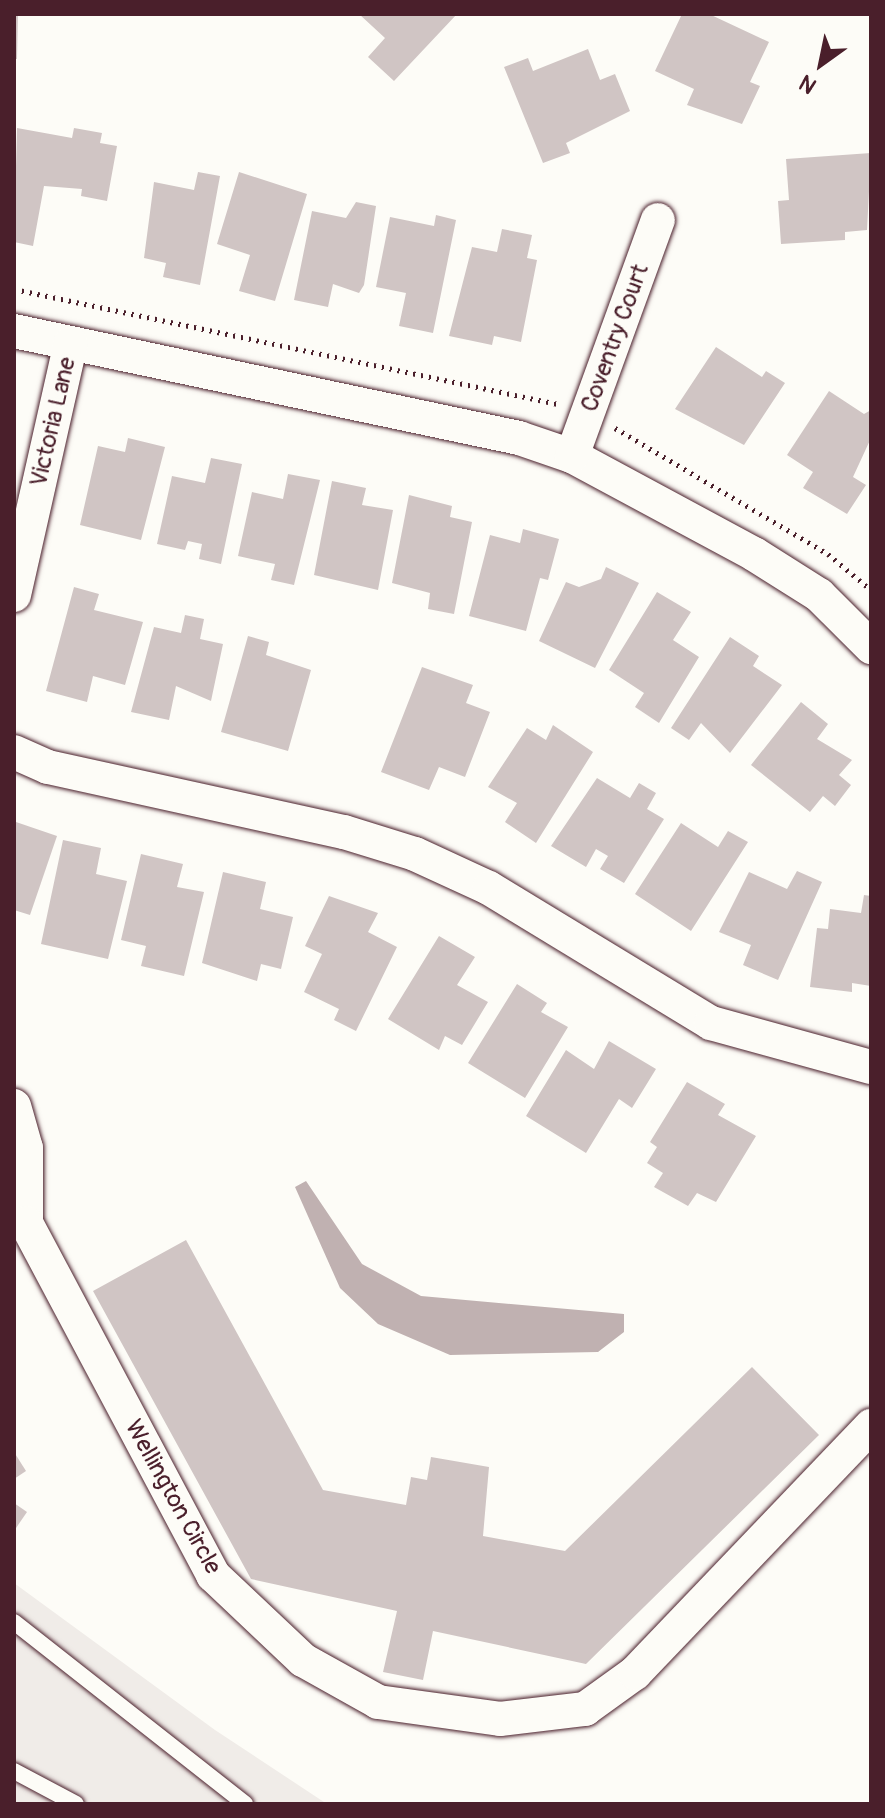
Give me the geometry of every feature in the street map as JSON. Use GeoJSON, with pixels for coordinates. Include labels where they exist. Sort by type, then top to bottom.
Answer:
{"type":"FeatureCollection","features":[{"type":"Feature","properties":{"kind":"street","name":"Coventry Court"},"geometry":{"type":"LineString","coordinates":[[572,456],[658,220]]}},
{"type":"Feature","properties":{"kind":"street"},"geometry":{"type":"LineString","coordinates":[[14,331],[519,438],[572,456],[754,554],[819,595],[871,647]]}},
{"type":"Feature","properties":{"kind":"street","name":"Victoria Lane"},"geometry":{"type":"LineString","coordinates":[[14,595],[71,343]]}},
{"type":"Feature","properties":{"kind":"street"},"geometry":{"type":"LineString","coordinates":[[14,752],[48,767],[344,832],[415,854],[489,888],[711,1023],[871,1067]]}},
{"type":"Feature","properties":{"kind":"street","name":"Wellington Circle"},"geometry":{"type":"LineString","coordinates":[[14,1106],[26,1148],[26,1223],[213,1575],[303,1660],[378,1702],[500,1719],[585,1709],[635,1673],[871,1426]]}},
{"type":"Feature","properties":{"kind":"lane"},"geometry":{"type":"LineString","coordinates":[[14,1622],[245,1804]]}},
{"type":"Feature","properties":{"kind":"lane"},"geometry":{"type":"LineString","coordinates":[[14,1771],[76,1804]]}},
{"type":"Feature","properties":{"kind":"shaded area"},"geometry":{"type":"Polygon","coordinates":[[[306,1181],[362,1264],[421,1296],[624,1314],[624,1332],[598,1352],[450,1355],[378,1324],[340,1288],[295,1187],[306,1181]]]}},
{"type":"Feature","properties":{"kind":"shaded area"},"geometry":{"type":"Polygon","coordinates":[[[14,1583],[215,1730],[327,1804],[14,1804],[14,1583]]]}},
{"type":"Feature","properties":{"kind":"building"},"geometry":{"type":"Polygon","coordinates":[[[14,14],[18,14],[17,59],[14,59],[14,14]]]}},
{"type":"Feature","properties":{"kind":"building"},"geometry":{"type":"Polygon","coordinates":[[[359,14],[457,14],[394,81],[368,57],[385,38],[359,14]]]}},
{"type":"Feature","properties":{"kind":"building"},"geometry":{"type":"Polygon","coordinates":[[[682,14],[709,14],[769,42],[750,82],[760,86],[742,124],[687,105],[694,89],[655,71],[682,14]]]}},
{"type":"Feature","properties":{"kind":"building"},"geometry":{"type":"Polygon","coordinates":[[[588,49],[600,80],[615,74],[630,111],[566,143],[570,153],[543,163],[504,67],[528,58],[533,71],[588,49]]]}},
{"type":"Feature","properties":{"kind":"building"},"geometry":{"type":"Polygon","coordinates":[[[17,128],[72,138],[74,128],[102,133],[100,143],[117,146],[107,201],[81,196],[82,189],[44,186],[33,246],[14,242],[17,128]]]}},
{"type":"Feature","properties":{"kind":"building"},"geometry":{"type":"Polygon","coordinates":[[[871,153],[867,230],[845,232],[845,240],[781,244],[778,201],[789,200],[786,159],[871,153]]]}},
{"type":"Feature","properties":{"kind":"building"},"geometry":{"type":"Polygon","coordinates":[[[198,172],[220,176],[200,285],[163,277],[166,263],[144,258],[154,182],[194,190],[198,172]]]}},
{"type":"Feature","properties":{"kind":"building"},"geometry":{"type":"Polygon","coordinates":[[[239,172],[307,194],[275,301],[239,291],[250,255],[217,244],[239,172]]]}},
{"type":"Feature","properties":{"kind":"building"},"geometry":{"type":"Polygon","coordinates":[[[356,202],[376,206],[364,285],[359,293],[333,284],[328,307],[294,300],[312,211],[346,218],[356,202]]]}},
{"type":"Feature","properties":{"kind":"building"},"geometry":{"type":"Polygon","coordinates":[[[436,215],[456,220],[433,333],[399,326],[406,293],[376,287],[390,217],[434,226],[436,215]]]}},
{"type":"Feature","properties":{"kind":"building"},"geometry":{"type":"Polygon","coordinates":[[[502,229],[532,235],[527,258],[537,260],[521,342],[494,336],[492,345],[449,336],[472,247],[497,252],[502,229]]]}},
{"type":"Feature","properties":{"kind":"building"},"geometry":{"type":"Polygon","coordinates":[[[716,347],[762,377],[766,371],[785,383],[744,445],[675,409],[716,347]]]}},
{"type":"Feature","properties":{"kind":"building"},"geometry":{"type":"Polygon","coordinates":[[[829,391],[864,414],[871,410],[871,438],[853,477],[866,485],[847,514],[803,488],[813,472],[787,455],[829,391]]]}},
{"type":"Feature","properties":{"kind":"building"},"geometry":{"type":"Polygon","coordinates":[[[128,438],[165,447],[141,540],[80,525],[98,446],[125,452],[128,438]]]}},
{"type":"Feature","properties":{"kind":"building"},"geometry":{"type":"Polygon","coordinates":[[[211,458],[242,464],[221,564],[199,559],[202,544],[188,541],[185,550],[157,544],[172,476],[205,483],[211,458]]]}},
{"type":"Feature","properties":{"kind":"building"},"geometry":{"type":"Polygon","coordinates":[[[288,474],[320,480],[294,585],[271,580],[275,564],[238,556],[252,492],[283,499],[288,474]]]}},
{"type":"Feature","properties":{"kind":"building"},"geometry":{"type":"Polygon","coordinates":[[[332,481],[366,488],[362,505],[393,510],[378,590],[314,575],[332,481]]]}},
{"type":"Feature","properties":{"kind":"building"},"geometry":{"type":"Polygon","coordinates":[[[409,495],[452,506],[450,517],[472,522],[454,614],[428,609],[430,593],[392,583],[409,495]]]}},
{"type":"Feature","properties":{"kind":"building"},"geometry":{"type":"Polygon","coordinates":[[[523,529],[559,539],[548,580],[540,578],[526,631],[469,616],[490,535],[520,543],[523,529]]]}},
{"type":"Feature","properties":{"kind":"building"},"geometry":{"type":"Polygon","coordinates":[[[606,567],[639,583],[595,668],[539,641],[566,582],[579,587],[601,579],[606,567]]]}},
{"type":"Feature","properties":{"kind":"building"},"geometry":{"type":"Polygon","coordinates":[[[74,587],[99,594],[94,610],[143,622],[125,685],[93,676],[87,702],[46,691],[74,587]]]}},
{"type":"Feature","properties":{"kind":"building"},"geometry":{"type":"Polygon","coordinates":[[[657,592],[691,612],[673,640],[699,657],[659,723],[635,707],[644,693],[609,670],[657,592]]]}},
{"type":"Feature","properties":{"kind":"building"},"geometry":{"type":"Polygon","coordinates":[[[185,615],[204,619],[200,639],[223,644],[211,701],[176,686],[169,720],[131,712],[154,627],[181,633],[185,615]]]}},
{"type":"Feature","properties":{"kind":"building"},"geometry":{"type":"Polygon","coordinates":[[[248,636],[269,642],[266,655],[311,670],[288,751],[221,732],[248,636]]]}},
{"type":"Feature","properties":{"kind":"building"},"geometry":{"type":"Polygon","coordinates":[[[730,637],[759,656],[753,666],[782,685],[730,753],[701,723],[689,740],[671,728],[730,637]]]}},
{"type":"Feature","properties":{"kind":"building"},"geometry":{"type":"Polygon","coordinates":[[[422,667],[473,685],[466,703],[490,712],[465,777],[439,767],[429,790],[381,772],[422,667]]]}},
{"type":"Feature","properties":{"kind":"building"},"geometry":{"type":"Polygon","coordinates":[[[801,702],[828,724],[817,739],[852,760],[839,775],[851,785],[835,806],[823,796],[810,812],[751,765],[801,702]]]}},
{"type":"Feature","properties":{"kind":"building"},"geometry":{"type":"Polygon","coordinates":[[[553,725],[593,752],[536,843],[505,822],[517,803],[488,787],[527,728],[546,740],[553,725]]]}},
{"type":"Feature","properties":{"kind":"building"},"geometry":{"type":"Polygon","coordinates":[[[597,778],[630,798],[639,783],[656,793],[647,809],[664,819],[624,883],[600,869],[608,856],[596,849],[586,867],[551,846],[597,778]]]}},
{"type":"Feature","properties":{"kind":"building"},"geometry":{"type":"Polygon","coordinates":[[[16,822],[57,836],[30,915],[14,910],[16,822]]]}},
{"type":"Feature","properties":{"kind":"building"},"geometry":{"type":"Polygon","coordinates":[[[681,823],[718,847],[728,831],[748,842],[691,931],[635,894],[681,823]]]}},
{"type":"Feature","properties":{"kind":"building"},"geometry":{"type":"Polygon","coordinates":[[[63,840],[101,848],[96,874],[127,881],[108,959],[41,944],[63,840]]]}},
{"type":"Feature","properties":{"kind":"building"},"geometry":{"type":"Polygon","coordinates":[[[141,854],[183,864],[177,887],[204,892],[184,976],[141,966],[146,946],[121,940],[141,854]]]}},
{"type":"Feature","properties":{"kind":"building"},"geometry":{"type":"Polygon","coordinates":[[[797,871],[822,882],[778,980],[743,965],[751,945],[719,932],[749,872],[787,889],[797,871]]]}},
{"type":"Feature","properties":{"kind":"building"},"geometry":{"type":"Polygon","coordinates":[[[223,872],[266,882],[260,909],[293,917],[281,969],[261,964],[257,981],[202,963],[223,872]]]}},
{"type":"Feature","properties":{"kind":"building"},"geometry":{"type":"Polygon","coordinates":[[[864,895],[871,896],[871,986],[852,983],[852,992],[810,987],[817,928],[828,929],[830,909],[861,913],[864,895]]]}},
{"type":"Feature","properties":{"kind":"building"},"geometry":{"type":"Polygon","coordinates":[[[329,896],[378,913],[368,932],[397,947],[356,1031],[334,1020],[339,1009],[304,992],[322,954],[305,946],[329,896]]]}},
{"type":"Feature","properties":{"kind":"building"},"geometry":{"type":"Polygon","coordinates":[[[439,936],[475,957],[457,985],[488,1002],[462,1045],[445,1036],[439,1050],[388,1019],[439,936]]]}},
{"type":"Feature","properties":{"kind":"building"},"geometry":{"type":"Polygon","coordinates":[[[517,984],[547,1003],[541,1012],[568,1027],[525,1098],[468,1063],[517,984]]]}},
{"type":"Feature","properties":{"kind":"building"},"geometry":{"type":"Polygon","coordinates":[[[609,1041],[656,1069],[632,1108],[619,1099],[586,1153],[526,1116],[566,1050],[594,1069],[609,1041]]]}},
{"type":"Feature","properties":{"kind":"building"},"geometry":{"type":"Polygon","coordinates":[[[687,1082],[725,1104],[718,1115],[756,1136],[716,1202],[697,1193],[688,1206],[654,1187],[663,1173],[647,1163],[657,1147],[650,1142],[687,1082]]]}},
{"type":"Feature","properties":{"kind":"building"},"geometry":{"type":"Polygon","coordinates":[[[186,1240],[323,1490],[406,1505],[411,1477],[427,1480],[431,1457],[489,1467],[483,1536],[565,1551],[752,1367],[819,1435],[586,1664],[433,1631],[423,1680],[383,1672],[397,1611],[251,1579],[93,1291],[186,1240]]]}},
{"type":"Feature","properties":{"kind":"building"},"geometry":{"type":"Polygon","coordinates":[[[14,1452],[26,1471],[14,1479],[14,1452]]]}},
{"type":"Feature","properties":{"kind":"building"},"geometry":{"type":"Polygon","coordinates":[[[14,1503],[27,1512],[14,1531],[14,1503]]]}}]}
